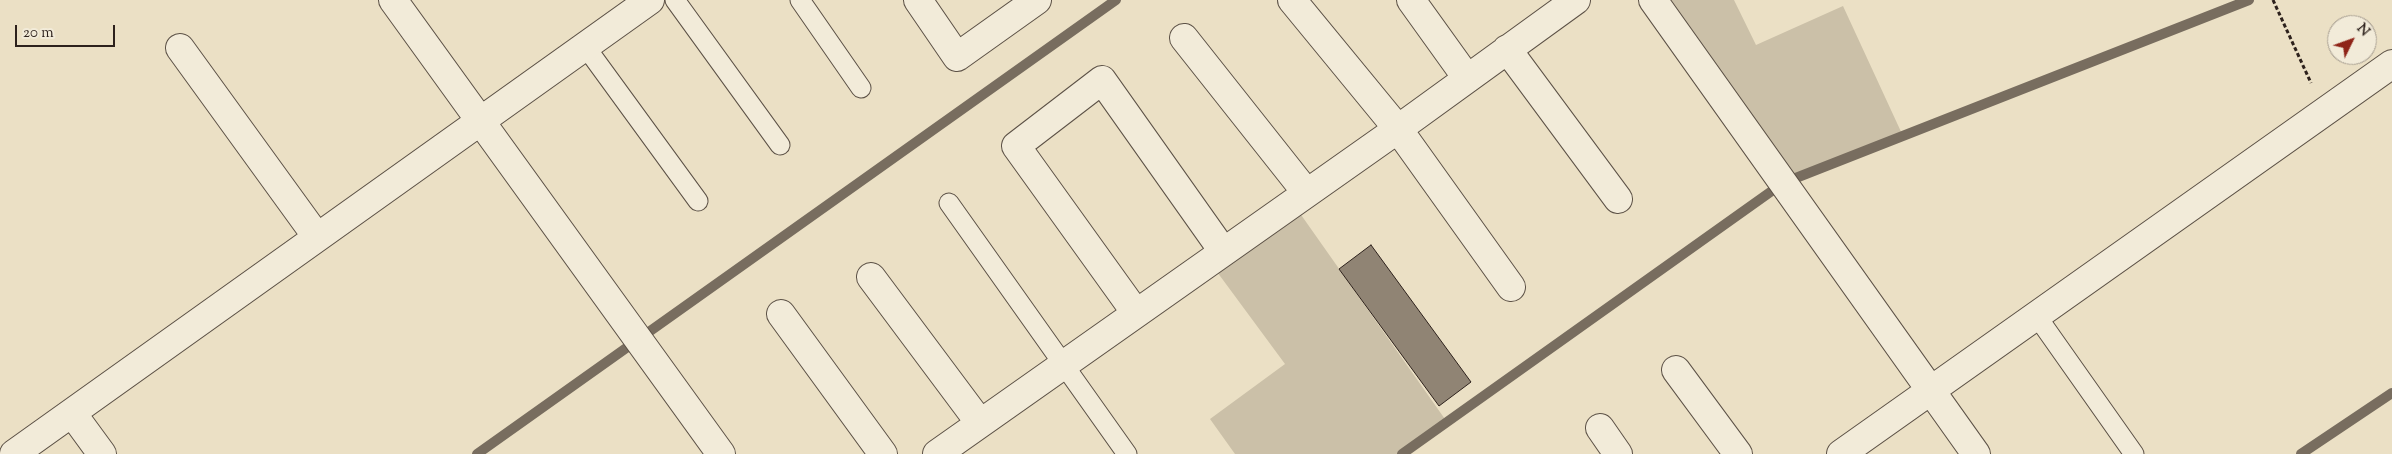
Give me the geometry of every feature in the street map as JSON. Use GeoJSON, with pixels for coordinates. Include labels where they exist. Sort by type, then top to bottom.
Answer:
{"type":"FeatureCollection","features":[{"type":"Feature","properties":{"kind":"street"},"geometry":{"type":"LineString","coordinates":[[393,0],[722,454]]}},
{"type":"Feature","properties":{"kind":"street"},"geometry":{"type":"LineString","coordinates":[[14,454],[650,0]]}},
{"type":"Feature","properties":{"kind":"street"},"geometry":{"type":"LineString","coordinates":[[918,0],[957,57],[1037,0]]}},
{"type":"Feature","properties":{"kind":"street"},"geometry":{"type":"LineString","coordinates":[[1292,0],[1398,129],[1511,287]]}},
{"type":"Feature","properties":{"kind":"street"},"geometry":{"type":"LineString","coordinates":[[1411,0],[1467,78]]}},
{"type":"Feature","properties":{"kind":"street"},"geometry":{"type":"LineString","coordinates":[[948,451],[980,423],[1398,129],[1576,0]]}},
{"type":"Feature","properties":{"kind":"street"},"geometry":{"type":"LineString","coordinates":[[1653,0],[1976,454]]}},
{"type":"Feature","properties":{"kind":"street"},"geometry":{"type":"LineString","coordinates":[[1184,38],[1306,192]]}},
{"type":"Feature","properties":{"kind":"street"},"geometry":{"type":"LineString","coordinates":[[180,48],[317,237]]}},
{"type":"Feature","properties":{"kind":"street"},"geometry":{"type":"LineString","coordinates":[[1507,49],[1618,199]]}},
{"type":"Feature","properties":{"kind":"street"},"geometry":{"type":"LineString","coordinates":[[1841,454],[2392,64]]}},
{"type":"Feature","properties":{"kind":"street"},"geometry":{"type":"LineString","coordinates":[[1136,312],[1016,146],[1102,80],[1223,251]]}},
{"type":"Feature","properties":{"kind":"street"},"geometry":{"type":"LineString","coordinates":[[871,277],[980,423]]}},
{"type":"Feature","properties":{"kind":"street"},"geometry":{"type":"LineString","coordinates":[[781,314],[883,454]]}},
{"type":"Feature","properties":{"kind":"street"},"geometry":{"type":"LineString","coordinates":[[1676,370],[1738,454]]}},
{"type":"Feature","properties":{"kind":"street"},"geometry":{"type":"LineString","coordinates":[[72,413],[102,454]]}},
{"type":"Feature","properties":{"kind":"street"},"geometry":{"type":"LineString","coordinates":[[1600,428],[1618,454]]}},
{"type":"Feature","properties":{"kind":"lane"},"geometry":{"type":"LineString","coordinates":[[675,0],[780,145]]}},
{"type":"Feature","properties":{"kind":"lane"},"geometry":{"type":"LineString","coordinates":[[800,0],[861,88]]}},
{"type":"Feature","properties":{"kind":"lane"},"geometry":{"type":"LineString","coordinates":[[585,46],[698,202]]}},
{"type":"Feature","properties":{"kind":"lane"},"geometry":{"type":"LineString","coordinates":[[949,203],[1127,454]]}},
{"type":"Feature","properties":{"kind":"lane"},"geometry":{"type":"LineString","coordinates":[[2036,315],[2134,454]]}},
{"type":"Feature","properties":{"kind":"path"},"geometry":{"type":"LineString","coordinates":[[2273,0],[2324,111]]}},
{"type":"Feature","properties":{"kind":"shaded area"},"geometry":{"type":"Polygon","coordinates":[[[1653,0],[1734,0],[1756,45],[1843,6],[1903,136],[1783,183],[1653,0]]]}},
{"type":"Feature","properties":{"kind":"shaded area"},"geometry":{"type":"Polygon","coordinates":[[[1292,202],[1447,422],[1402,454],[1235,454],[1210,419],[1285,364],[1209,261],[1292,202]]]}},
{"type":"Feature","properties":{"kind":"building"},"geometry":{"type":"Polygon","coordinates":[[[1371,245],[1471,382],[1439,406],[1339,269],[1371,245]]]}},
{"type":"Feature","properties":{"kind":"waterway"},"geometry":{"type":"LineString","coordinates":[[477,454],[1116,0]]}},
{"type":"Feature","properties":{"kind":"waterway"},"geometry":{"type":"LineString","coordinates":[[1402,454],[1783,183],[2249,0]]}},
{"type":"Feature","properties":{"kind":"waterway"},"geometry":{"type":"LineString","coordinates":[[2301,454],[2392,393]]}}]}
